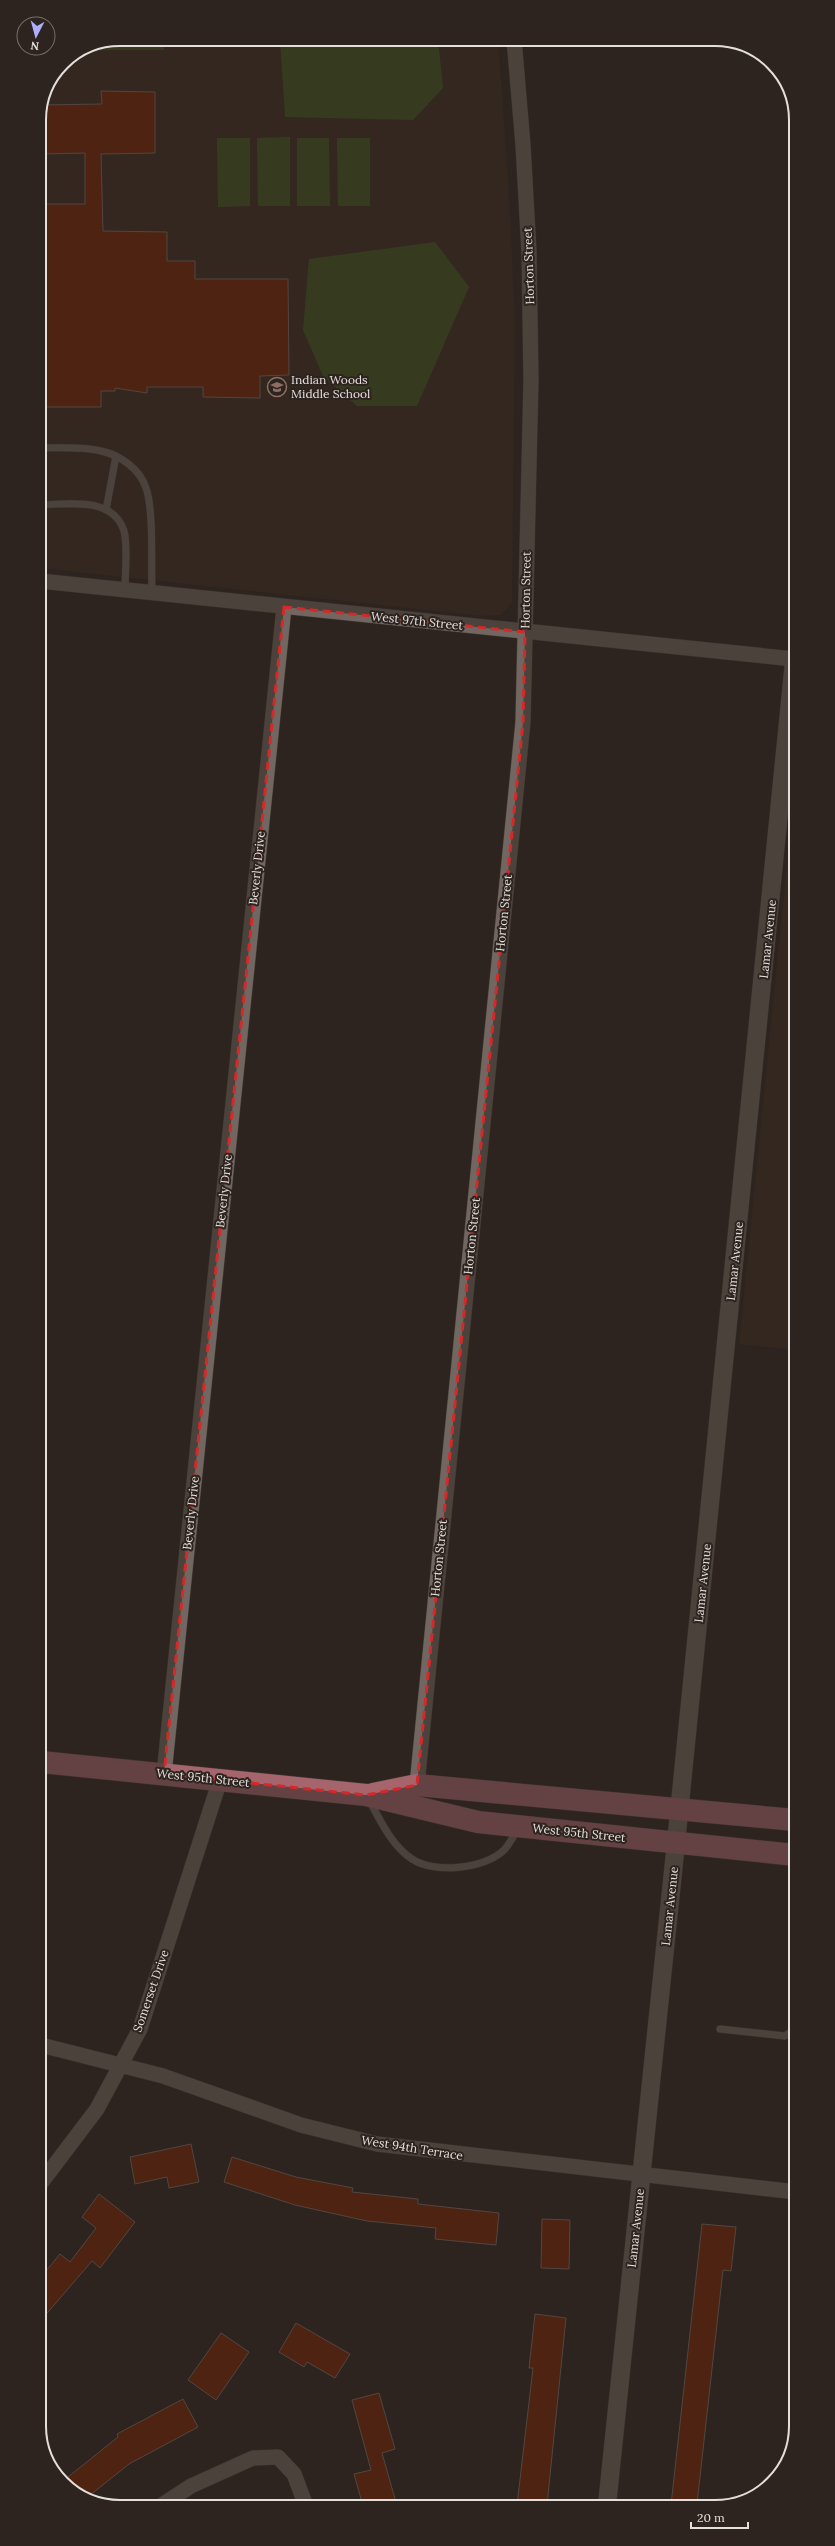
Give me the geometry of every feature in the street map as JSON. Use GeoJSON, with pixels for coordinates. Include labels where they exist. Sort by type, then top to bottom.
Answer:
{"type":"FeatureCollection","features":[{"type":"Feature","properties":{"kind":"main road","name":"West 95th Street"},"geometry":{"type":"LineString","coordinates":[[46,1762],[366,1795],[478,1822],[789,1854]]}},
{"type":"Feature","properties":{"kind":"main road","name":"West 95th Street"},"geometry":{"type":"LineString","coordinates":[[366,1795],[416,1785],[680,1808],[789,1819]]}},
{"type":"Feature","properties":{"kind":"street","name":"Horton Street"},"geometry":{"type":"LineString","coordinates":[[416,1785],[523,722],[531,380],[529,252],[523,145],[515,46]]}},
{"type":"Feature","properties":{"kind":"street","name":"West 97th Street"},"geometry":{"type":"LineString","coordinates":[[46,582],[789,659]]}},
{"type":"Feature","properties":{"kind":"street","name":"Beverly Drive"},"geometry":{"type":"LineString","coordinates":[[164,1774],[284,607]]}},
{"type":"Feature","properties":{"kind":"street","name":"Lamar Avenue"},"geometry":{"type":"LineString","coordinates":[[608,2500],[680,1808],[789,710]]}},
{"type":"Feature","properties":{"kind":"street","name":"Somerset Drive"},"geometry":{"type":"LineString","coordinates":[[46,2175],[97,2109],[140,2029],[220,1780]]}},
{"type":"Feature","properties":{"kind":"street","name":"West 94th Terrace"},"geometry":{"type":"LineString","coordinates":[[46,2046],[163,2076],[301,2125],[377,2144],[641,2176],[789,2191]]}},
{"type":"Feature","properties":{"kind":"street"},"geometry":{"type":"LineString","coordinates":[[170,2500],[191,2486],[253,2458],[278,2457],[294,2474],[304,2500]]}},
{"type":"Feature","properties":{"kind":"lane"},"geometry":{"type":"LineString","coordinates":[[46,448],[100,450],[122,458],[137,473],[146,488],[152,592]]}},
{"type":"Feature","properties":{"kind":"lane"},"geometry":{"type":"LineString","coordinates":[[106,510],[116,456]]}},
{"type":"Feature","properties":{"kind":"lane"},"geometry":{"type":"LineString","coordinates":[[46,505],[84,504],[106,510],[117,516],[124,532],[125,590]]}},
{"type":"Feature","properties":{"kind":"lane"},"geometry":{"type":"LineString","coordinates":[[366,1795],[390,1837],[412,1860],[442,1868],[478,1865],[504,1850],[520,1826]]}},
{"type":"Feature","properties":{"kind":"lane"},"geometry":{"type":"LineString","coordinates":[[720,2029],[785,2036],[789,2033]]}},
{"type":"Feature","properties":{"kind":"highlighted area"},"geometry":{"type":"Polygon","coordinates":[[[284,607],[525,632],[523,722],[417,1785],[366,1795],[164,1774],[284,607]]]}},
{"type":"Feature","properties":{"kind":"shaded area","name":"Indian Woods Middle School"},"geometry":{"type":"Polygon","coordinates":[[[115,46],[499,46],[508,177],[515,317],[512,603],[501,615],[481,616],[46,569],[46,120],[47,106],[50,96],[61,75],[71,64],[96,50],[115,46]]]}},
{"type":"Feature","properties":{"kind":"shaded area"},"geometry":{"type":"Polygon","coordinates":[[[789,844],[789,1349],[739,1344],[789,844]]]}},
{"type":"Feature","properties":{"kind":"green space"},"geometry":{"type":"Polygon","coordinates":[[[115,46],[164,46],[164,50],[96,50],[115,46]]]}},
{"type":"Feature","properties":{"kind":"green space"},"geometry":{"type":"Polygon","coordinates":[[[280,46],[439,46],[443,88],[413,120],[285,117],[280,46]]]}},
{"type":"Feature","properties":{"kind":"green space"},"geometry":{"type":"Polygon","coordinates":[[[290,137],[290,206],[258,206],[257,138],[290,137]]]}},
{"type":"Feature","properties":{"kind":"green space"},"geometry":{"type":"Polygon","coordinates":[[[217,138],[250,138],[250,206],[218,207],[217,138]]]}},
{"type":"Feature","properties":{"kind":"green space"},"geometry":{"type":"Polygon","coordinates":[[[297,138],[329,138],[330,206],[297,206],[297,138]]]}},
{"type":"Feature","properties":{"kind":"green space"},"geometry":{"type":"Polygon","coordinates":[[[337,138],[370,138],[370,206],[338,206],[337,138]]]}},
{"type":"Feature","properties":{"kind":"green space"},"geometry":{"type":"Polygon","coordinates":[[[435,242],[469,287],[417,406],[357,406],[323,376],[303,330],[309,259],[435,242]]]}},
{"type":"Feature","properties":{"kind":"building"},"geometry":{"type":"Polygon","coordinates":[[[101,91],[155,92],[155,153],[101,154],[103,231],[167,232],[167,261],[195,261],[195,279],[288,279],[289,375],[260,376],[260,398],[203,397],[203,387],[147,387],[147,393],[115,388],[115,391],[101,391],[101,407],[46,407],[46,204],[85,204],[85,153],[46,154],[47,106],[102,104],[101,91]]]}},
{"type":"Feature","properties":{"kind":"building"},"geometry":{"type":"Polygon","coordinates":[[[191,2144],[199,2182],[169,2188],[167,2177],[135,2184],[130,2157],[191,2144]]]}},
{"type":"Feature","properties":{"kind":"building"},"geometry":{"type":"Polygon","coordinates":[[[232,2157],[296,2177],[353,2188],[352,2192],[418,2199],[418,2204],[499,2213],[496,2245],[435,2239],[436,2228],[367,2221],[295,2205],[224,2182],[232,2157]]]}},
{"type":"Feature","properties":{"kind":"building"},"geometry":{"type":"Polygon","coordinates":[[[99,2194],[135,2222],[100,2268],[92,2261],[46,2314],[46,2271],[60,2254],[70,2262],[96,2228],[82,2217],[99,2194]]]}},
{"type":"Feature","properties":{"kind":"building"},"geometry":{"type":"Polygon","coordinates":[[[542,2219],[570,2220],[569,2269],[541,2268],[542,2219]]]}},
{"type":"Feature","properties":{"kind":"building"},"geometry":{"type":"Polygon","coordinates":[[[702,2224],[736,2227],[731,2271],[723,2270],[697,2500],[672,2500],[702,2224]]]}},
{"type":"Feature","properties":{"kind":"building"},"geometry":{"type":"Polygon","coordinates":[[[535,2314],[566,2318],[548,2500],[518,2500],[533,2368],[529,2368],[535,2314]]]}},
{"type":"Feature","properties":{"kind":"building"},"geometry":{"type":"Polygon","coordinates":[[[296,2323],[350,2354],[335,2378],[307,2362],[304,2367],[279,2352],[296,2323]]]}},
{"type":"Feature","properties":{"kind":"building"},"geometry":{"type":"Polygon","coordinates":[[[221,2333],[249,2352],[216,2400],[188,2380],[221,2333]]]}},
{"type":"Feature","properties":{"kind":"building"},"geometry":{"type":"Polygon","coordinates":[[[379,2393],[395,2449],[382,2453],[395,2500],[361,2500],[354,2474],[371,2470],[352,2400],[379,2393]]]}},
{"type":"Feature","properties":{"kind":"building"},"geometry":{"type":"Polygon","coordinates":[[[183,2399],[198,2427],[129,2464],[92,2494],[71,2482],[67,2477],[118,2437],[117,2434],[183,2399]]]}},
{"type":"Feature","properties":{"kind":"place","name":"Indian Woods Middle School"},"geometry":{"type":"Point","coordinates":[277,387]}}]}
